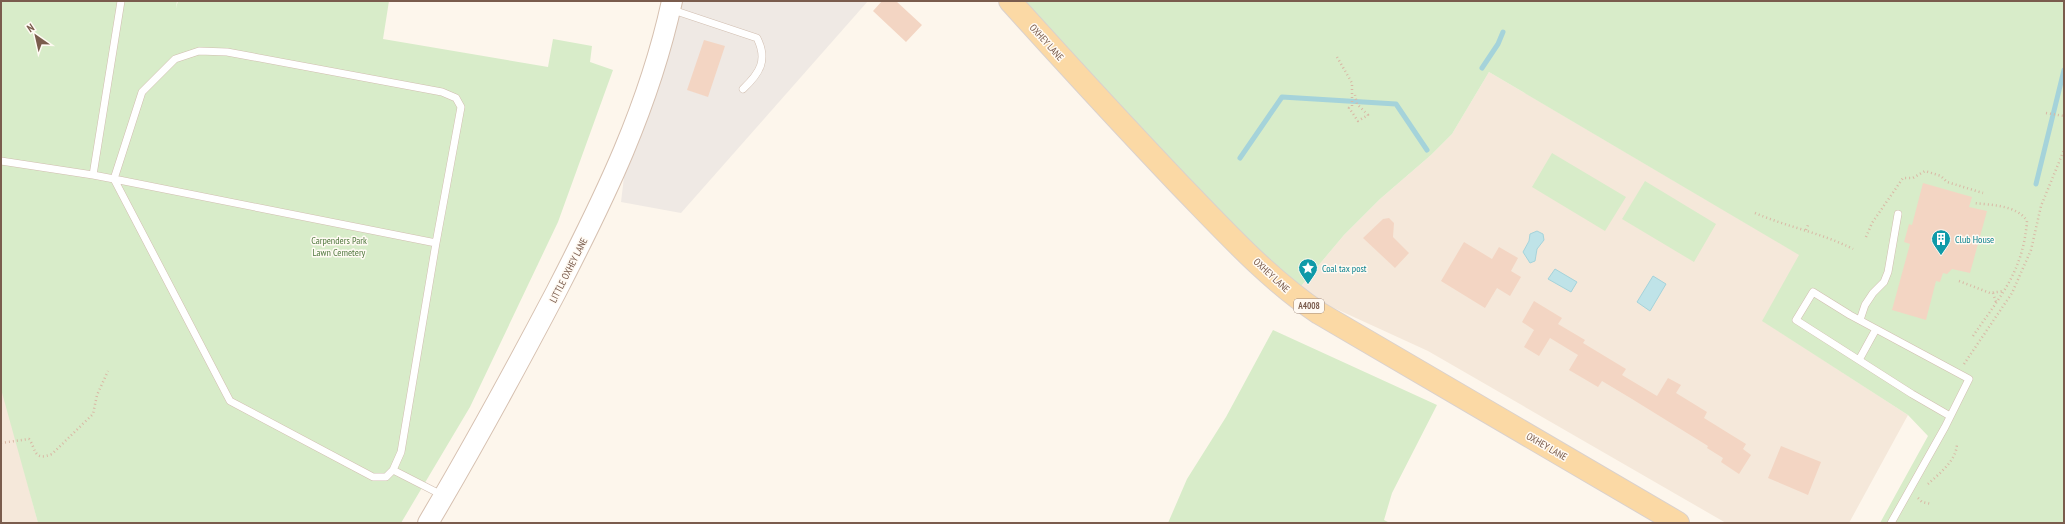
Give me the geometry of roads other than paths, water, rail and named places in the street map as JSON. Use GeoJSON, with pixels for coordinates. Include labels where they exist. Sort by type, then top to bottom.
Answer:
{"type":"FeatureCollection","features":[{"type":"Feature","properties":{"kind":"main road","name":"OXHEY LANE"},"geometry":{"type":"LineString","coordinates":[[1010,1],[1104,105],[1212,218],[1297,298],[1319,313],[1678,523]]}},
{"type":"Feature","properties":{"kind":"main road","name":"LITTLE OXHEY LANE"},"geometry":{"type":"LineString","coordinates":[[428,523],[535,332],[595,217],[615,174],[642,108],[671,5]]}},
{"type":"Feature","properties":{"kind":"lane"},"geometry":{"type":"LineString","coordinates":[[93,175],[121,1]]}},
{"type":"Feature","properties":{"kind":"lane"},"geometry":{"type":"LineString","coordinates":[[671,5],[757,38],[763,54],[760,68],[753,80],[743,88]]}},
{"type":"Feature","properties":{"kind":"lane"},"geometry":{"type":"LineString","coordinates":[[199,51],[227,52],[442,92],[456,98],[461,107],[436,243],[401,452],[393,470],[386,477],[373,476],[230,401],[114,179],[142,92],[175,59],[199,51]]}},
{"type":"Feature","properties":{"kind":"lane"},"geometry":{"type":"LineString","coordinates":[[1,161],[93,175],[436,243]]}},
{"type":"Feature","properties":{"kind":"lane"},"geometry":{"type":"LineString","coordinates":[[1860,320],[1865,305],[1873,292],[1884,282],[1888,272],[1898,214]]}},
{"type":"Feature","properties":{"kind":"lane"},"geometry":{"type":"LineString","coordinates":[[1891,523],[1950,416],[1969,379],[1876,329],[1813,292],[1796,320],[1950,416]]}},
{"type":"Feature","properties":{"kind":"lane"},"geometry":{"type":"LineString","coordinates":[[1859,360],[1876,329]]}},
{"type":"Feature","properties":{"kind":"lane"},"geometry":{"type":"LineString","coordinates":[[393,470],[444,496]]}},
{"type":"Feature","properties":{"kind":"water"},"geometry":{"type":"Polygon","coordinates":[[[1537,231],[1543,234],[1544,240],[1537,249],[1535,261],[1530,263],[1523,252],[1529,241],[1530,234],[1537,231]]]}},
{"type":"Feature","properties":{"kind":"water"},"geometry":{"type":"Polygon","coordinates":[[[1555,269],[1577,282],[1571,292],[1548,279],[1555,269]]]}},
{"type":"Feature","properties":{"kind":"water"},"geometry":{"type":"Polygon","coordinates":[[[1653,276],[1666,284],[1650,311],[1637,302],[1653,276]]]}},
{"type":"Feature","properties":{"kind":"waterway"},"geometry":{"type":"LineString","coordinates":[[1482,68],[1498,44],[1503,32]]}},
{"type":"Feature","properties":{"kind":"waterway"},"geometry":{"type":"LineString","coordinates":[[2036,184],[2064,70]]}},
{"type":"Feature","properties":{"kind":"waterway"},"geometry":{"type":"LineString","coordinates":[[1240,158],[1282,97],[1396,104],[1427,150]]}},
{"type":"Feature","properties":{"kind":"place","name":"Club House"},"geometry":{"type":"Point","coordinates":[1941,256]}},
{"type":"Feature","properties":{"kind":"place","name":"Coal tax post"},"geometry":{"type":"Point","coordinates":[1308,285]}},
{"type":"Feature","properties":{"kind":"park label","name":"Carpenders Park Lawn Cemetery"},"geometry":{"type":"Point","coordinates":[339,246]}}]}
